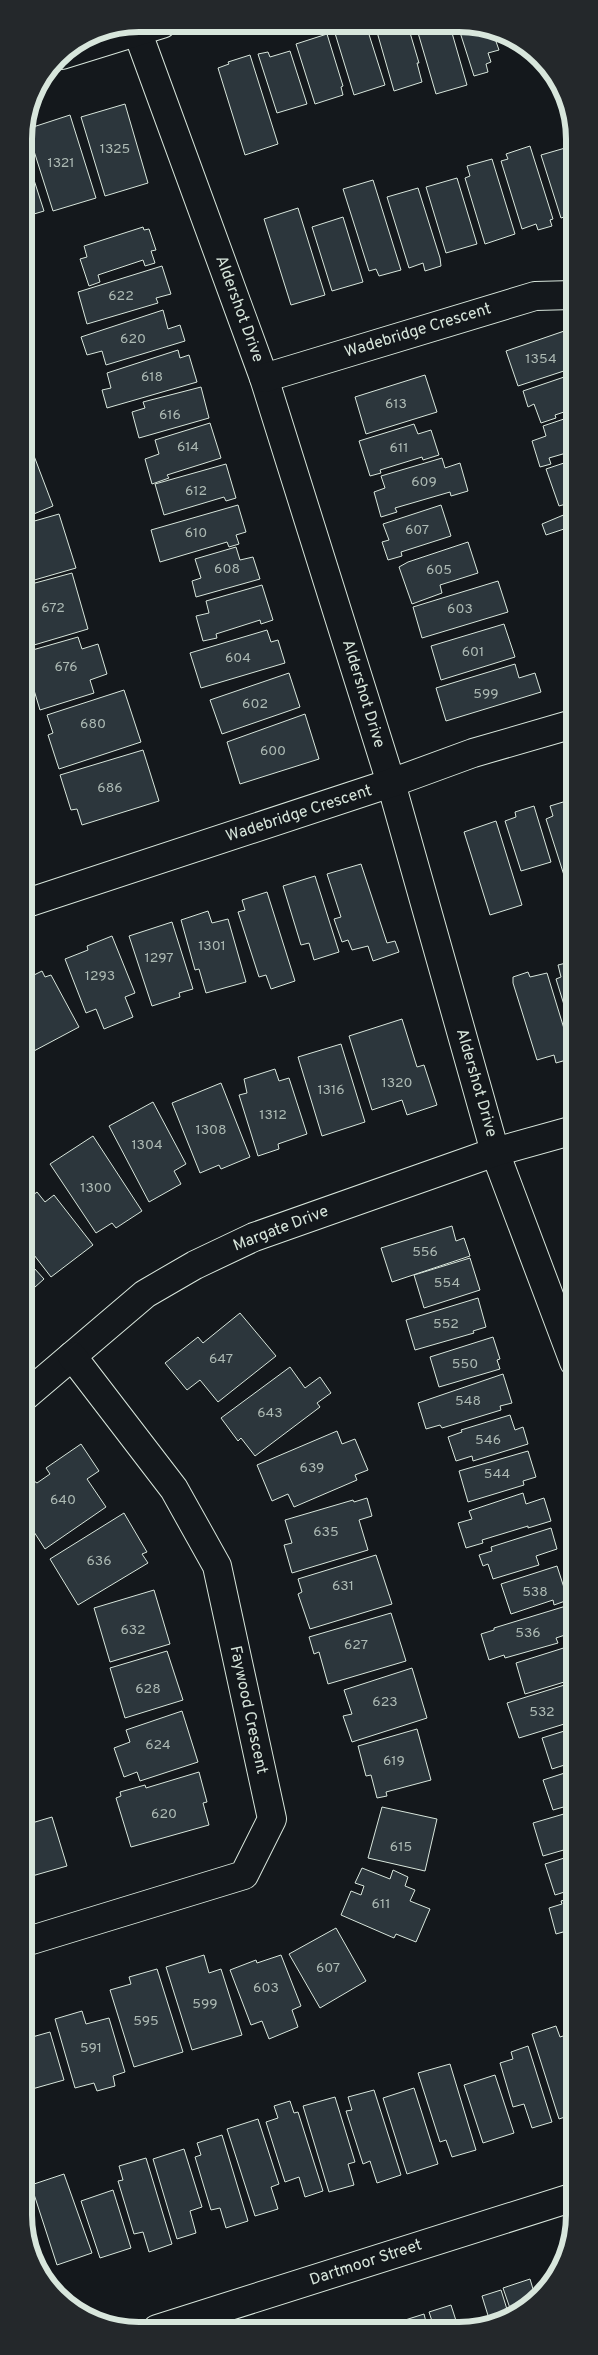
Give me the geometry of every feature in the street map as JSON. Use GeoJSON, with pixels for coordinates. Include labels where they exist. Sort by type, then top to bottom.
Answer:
{"type":"FeatureCollection","features":[{"type":"Feature","properties":{"kind":"street","name":"Aldershot Drive"},"geometry":{"type":"LineString","coordinates":[[146,32],[264,378],[391,784],[495,1152],[565,1339]]}},
{"type":"Feature","properties":{"kind":"street"},"geometry":{"type":"LineString","coordinates":[[87,46],[127,33]]}},
{"type":"Feature","properties":{"kind":"street","name":"Wadebridge Crescent"},"geometry":{"type":"LineString","coordinates":[[264,378],[535,296],[566,294]]}},
{"type":"Feature","properties":{"kind":"street","name":"Wadebridge Crescent"},"geometry":{"type":"LineString","coordinates":[[33,901],[391,784],[473,754],[566,726]]}},
{"type":"Feature","properties":{"kind":"street","name":"Margate Drive"},"geometry":{"type":"LineString","coordinates":[[32,1390],[145,1294],[195,1265],[254,1237],[495,1152],[566,1132]]}},
{"type":"Feature","properties":{"kind":"street","name":"Faywood Crescent"},"geometry":{"type":"LineString","coordinates":[[32,1940],[244,1876],[272,1819],[217,1566],[174,1489],[72,1356]]}},
{"type":"Feature","properties":{"kind":"street","name":"Dartmoor Street"},"geometry":{"type":"LineString","coordinates":[[179,2322],[565,2200]]}},
{"type":"Feature","properties":{"kind":"building"},"geometry":{"type":"Polygon","coordinates":[[[335,32],[368,32],[385,85],[354,95],[335,32]]]}},
{"type":"Feature","properties":{"kind":"building"},"geometry":{"type":"Polygon","coordinates":[[[377,32],[410,32],[419,63],[417,63],[422,82],[394,91],[377,32]]]}},
{"type":"Feature","properties":{"kind":"building"},"geometry":{"type":"Polygon","coordinates":[[[418,32],[452,32],[467,85],[436,94],[418,32]]]}},
{"type":"Feature","properties":{"kind":"building"},"geometry":{"type":"Polygon","coordinates":[[[460,32],[473,33],[495,39],[499,50],[488,53],[491,62],[486,64],[488,72],[474,76],[460,32]]]}},
{"type":"Feature","properties":{"kind":"building"},"geometry":{"type":"Polygon","coordinates":[[[327,34],[343,86],[341,87],[343,95],[315,104],[296,44],[327,34]]]}},
{"type":"Feature","properties":{"kind":"building"},"geometry":{"type":"Polygon","coordinates":[[[290,51],[307,104],[277,113],[258,54],[268,52],[270,57],[290,51]]]}},
{"type":"Feature","properties":{"kind":"building"},"geometry":{"type":"Polygon","coordinates":[[[250,55],[278,144],[245,155],[218,68],[229,64],[228,62],[250,55]]]}},
{"type":"Feature","properties":{"kind":"building"},"geometry":{"type":"Polygon","coordinates":[[[125,104],[148,183],[105,196],[81,117],[125,104]]]}},
{"type":"Feature","properties":{"kind":"building"},"geometry":{"type":"Polygon","coordinates":[[[70,115],[96,198],[53,211],[33,148],[34,127],[70,115]]]}},
{"type":"Feature","properties":{"kind":"building"},"geometry":{"type":"Polygon","coordinates":[[[530,146],[553,219],[550,220],[552,226],[538,230],[536,224],[522,229],[501,161],[508,159],[506,154],[530,146]]]}},
{"type":"Feature","properties":{"kind":"building"},"geometry":{"type":"Polygon","coordinates":[[[566,148],[566,216],[561,218],[541,155],[566,148]]]}},
{"type":"Feature","properties":{"kind":"building"},"geometry":{"type":"Polygon","coordinates":[[[492,159],[515,234],[485,244],[465,178],[470,176],[467,166],[492,159]]]}},
{"type":"Feature","properties":{"kind":"building"},"geometry":{"type":"Polygon","coordinates":[[[33,177],[44,211],[33,214],[33,177]]]}},
{"type":"Feature","properties":{"kind":"building"},"geometry":{"type":"Polygon","coordinates":[[[457,178],[477,244],[446,253],[426,187],[457,178]]]}},
{"type":"Feature","properties":{"kind":"building"},"geometry":{"type":"Polygon","coordinates":[[[373,180],[401,270],[379,276],[376,269],[369,271],[343,189],[373,180]]]}},
{"type":"Feature","properties":{"kind":"building"},"geometry":{"type":"Polygon","coordinates":[[[418,188],[441,266],[425,271],[423,263],[409,268],[387,197],[418,188]]]}},
{"type":"Feature","properties":{"kind":"building"},"geometry":{"type":"Polygon","coordinates":[[[298,208],[325,295],[291,305],[264,219],[298,208]]]}},
{"type":"Feature","properties":{"kind":"building"},"geometry":{"type":"Polygon","coordinates":[[[343,217],[363,282],[332,291],[312,227],[343,217]]]}},
{"type":"Feature","properties":{"kind":"building"},"geometry":{"type":"Polygon","coordinates":[[[143,227],[144,230],[149,229],[156,250],[151,251],[155,263],[145,266],[143,260],[98,275],[100,282],[89,286],[80,259],[87,257],[84,246],[143,227]]]}},
{"type":"Feature","properties":{"kind":"building"},"geometry":{"type":"Polygon","coordinates":[[[162,266],[171,294],[156,298],[158,303],[87,324],[78,292],[162,266]]]}},
{"type":"Feature","properties":{"kind":"building"},"geometry":{"type":"Polygon","coordinates":[[[163,310],[168,329],[180,325],[185,341],[106,365],[102,351],[87,355],[81,337],[163,310]]]}},
{"type":"Feature","properties":{"kind":"building"},"geometry":{"type":"Polygon","coordinates":[[[566,330],[566,370],[518,386],[506,351],[566,330]]]}},
{"type":"Feature","properties":{"kind":"building"},"geometry":{"type":"Polygon","coordinates":[[[178,350],[180,358],[189,355],[197,382],[107,408],[102,390],[111,388],[107,373],[178,350]]]}},
{"type":"Feature","properties":{"kind":"building"},"geometry":{"type":"Polygon","coordinates":[[[425,375],[437,412],[366,434],[355,397],[425,375]]]}},
{"type":"Feature","properties":{"kind":"building"},"geometry":{"type":"Polygon","coordinates":[[[566,376],[566,411],[555,415],[556,418],[541,423],[534,404],[528,407],[523,391],[566,376]]]}},
{"type":"Feature","properties":{"kind":"building"},"geometry":{"type":"Polygon","coordinates":[[[201,387],[209,418],[139,438],[132,412],[145,408],[143,402],[201,387]]]}},
{"type":"Feature","properties":{"kind":"building"},"geometry":{"type":"Polygon","coordinates":[[[566,418],[566,453],[549,458],[551,464],[540,467],[532,441],[546,436],[543,426],[566,418]]]}},
{"type":"Feature","properties":{"kind":"building"},"geometry":{"type":"Polygon","coordinates":[[[210,423],[221,458],[167,475],[169,478],[152,484],[145,459],[159,454],[155,440],[210,423]]]}},
{"type":"Feature","properties":{"kind":"building"},"geometry":{"type":"Polygon","coordinates":[[[414,424],[418,434],[431,430],[439,455],[423,460],[422,457],[380,470],[381,473],[370,476],[359,441],[414,424]]]}},
{"type":"Feature","properties":{"kind":"building"},"geometry":{"type":"Polygon","coordinates":[[[33,453],[53,506],[33,514],[33,453]]]}},
{"type":"Feature","properties":{"kind":"building"},"geometry":{"type":"Polygon","coordinates":[[[442,458],[445,468],[460,463],[468,491],[451,496],[450,492],[395,508],[397,512],[381,517],[374,492],[385,488],[381,476],[442,458]]]}},
{"type":"Feature","properties":{"kind":"building"},"geometry":{"type":"Polygon","coordinates":[[[566,462],[566,504],[559,506],[546,469],[566,462]]]}},
{"type":"Feature","properties":{"kind":"building"},"geometry":{"type":"Polygon","coordinates":[[[226,464],[236,498],[226,501],[224,497],[164,515],[155,484],[226,464]]]}},
{"type":"Feature","properties":{"kind":"building"},"geometry":{"type":"Polygon","coordinates":[[[238,505],[246,532],[236,535],[239,544],[229,547],[227,542],[160,562],[151,530],[238,505]]]}},
{"type":"Feature","properties":{"kind":"building"},"geometry":{"type":"Polygon","coordinates":[[[441,505],[451,536],[401,552],[402,556],[388,560],[382,542],[389,540],[383,524],[441,505]]]}},
{"type":"Feature","properties":{"kind":"building"},"geometry":{"type":"Polygon","coordinates":[[[59,514],[76,568],[33,580],[33,521],[59,514]]]}},
{"type":"Feature","properties":{"kind":"building"},"geometry":{"type":"Polygon","coordinates":[[[566,514],[566,535],[564,529],[546,535],[542,524],[566,514]]]}},
{"type":"Feature","properties":{"kind":"building"},"geometry":{"type":"Polygon","coordinates":[[[468,542],[478,573],[440,585],[442,593],[412,604],[399,567],[408,562],[468,542]]]}},
{"type":"Feature","properties":{"kind":"building"},"geometry":{"type":"Polygon","coordinates":[[[236,547],[240,560],[253,557],[260,579],[196,597],[192,581],[201,578],[195,559],[236,547]]]}},
{"type":"Feature","properties":{"kind":"building"},"geometry":{"type":"Polygon","coordinates":[[[72,573],[88,629],[33,645],[33,584],[72,573]]]}},
{"type":"Feature","properties":{"kind":"building"},"geometry":{"type":"Polygon","coordinates":[[[498,581],[508,612],[422,638],[413,607],[498,581]]]}},
{"type":"Feature","properties":{"kind":"building"},"geometry":{"type":"Polygon","coordinates":[[[262,585],[273,620],[261,624],[260,620],[216,634],[217,638],[203,641],[196,616],[209,613],[206,601],[262,585]]]}},
{"type":"Feature","properties":{"kind":"building"},"geometry":{"type":"Polygon","coordinates":[[[504,624],[515,657],[441,680],[431,646],[504,624]]]}},
{"type":"Feature","properties":{"kind":"building"},"geometry":{"type":"Polygon","coordinates":[[[267,630],[271,642],[278,640],[285,663],[201,688],[190,653],[267,630]]]}},
{"type":"Feature","properties":{"kind":"building"},"geometry":{"type":"Polygon","coordinates":[[[78,637],[82,649],[98,644],[107,674],[90,680],[94,693],[40,710],[33,686],[33,650],[78,637]]]}},
{"type":"Feature","properties":{"kind":"building"},"geometry":{"type":"Polygon","coordinates":[[[515,664],[519,678],[535,673],[541,692],[446,721],[436,688],[515,664]]]}},
{"type":"Feature","properties":{"kind":"building"},"geometry":{"type":"Polygon","coordinates":[[[289,673],[300,707],[222,734],[210,700],[289,673]]]}},
{"type":"Feature","properties":{"kind":"building"},"geometry":{"type":"Polygon","coordinates":[[[124,690],[141,742],[59,769],[48,735],[53,733],[47,715],[124,690]]]}},
{"type":"Feature","properties":{"kind":"building"},"geometry":{"type":"Polygon","coordinates":[[[305,714],[319,759],[240,784],[227,742],[305,714]]]}},
{"type":"Feature","properties":{"kind":"building"},"geometry":{"type":"Polygon","coordinates":[[[143,750],[159,801],[82,825],[77,809],[71,810],[60,775],[143,750]]]}},
{"type":"Feature","properties":{"kind":"building"},"geometry":{"type":"Polygon","coordinates":[[[566,801],[566,880],[546,819],[553,816],[550,806],[566,801]]]}},
{"type":"Feature","properties":{"kind":"building"},"geometry":{"type":"Polygon","coordinates":[[[534,806],[551,862],[521,871],[505,821],[516,817],[515,812],[534,806]]]}},
{"type":"Feature","properties":{"kind":"building"},"geometry":{"type":"Polygon","coordinates":[[[496,821],[522,905],[490,915],[464,832],[496,821]]]}},
{"type":"Feature","properties":{"kind":"building"},"geometry":{"type":"Polygon","coordinates":[[[361,864],[387,943],[395,941],[399,952],[373,961],[368,946],[352,950],[348,940],[342,942],[334,919],[341,917],[327,874],[361,864]]]}},
{"type":"Feature","properties":{"kind":"building"},"geometry":{"type":"Polygon","coordinates":[[[315,876],[339,952],[314,960],[309,943],[301,945],[283,886],[315,876]]]}},
{"type":"Feature","properties":{"kind":"building"},"geometry":{"type":"Polygon","coordinates":[[[267,892],[295,981],[271,989],[266,975],[259,977],[238,912],[245,910],[242,900],[267,892]]]}},
{"type":"Feature","properties":{"kind":"building"},"geometry":{"type":"Polygon","coordinates":[[[208,911],[212,923],[228,919],[246,982],[206,993],[199,969],[195,970],[181,920],[208,911]]]}},
{"type":"Feature","properties":{"kind":"building"},"geometry":{"type":"Polygon","coordinates":[[[172,922],[193,989],[179,993],[180,997],[152,1006],[129,936],[172,922]]]}},
{"type":"Feature","properties":{"kind":"building"},"geometry":{"type":"Polygon","coordinates":[[[112,936],[135,993],[125,997],[133,1017],[104,1029],[96,1009],[86,1013],[65,959],[88,950],[87,946],[112,936]]]}},
{"type":"Feature","properties":{"kind":"building"},"geometry":{"type":"Polygon","coordinates":[[[566,963],[566,1010],[556,979],[561,977],[558,965],[566,963]]]}},
{"type":"Feature","properties":{"kind":"building"},"geometry":{"type":"Polygon","coordinates":[[[42,971],[45,977],[51,975],[79,1027],[33,1052],[33,976],[42,971]]]}},
{"type":"Feature","properties":{"kind":"building"},"geometry":{"type":"Polygon","coordinates":[[[528,972],[530,977],[547,973],[566,1034],[566,1060],[556,1063],[554,1055],[537,1060],[513,983],[513,977],[528,972]]]}},
{"type":"Feature","properties":{"kind":"building"},"geometry":{"type":"Polygon","coordinates":[[[402,1019],[417,1067],[424,1065],[437,1105],[407,1115],[402,1100],[372,1110],[349,1036],[402,1019]]]}},
{"type":"Feature","properties":{"kind":"building"},"geometry":{"type":"Polygon","coordinates":[[[341,1044],[365,1122],[322,1136],[298,1057],[341,1044]]]}},
{"type":"Feature","properties":{"kind":"building"},"geometry":{"type":"Polygon","coordinates":[[[275,1069],[279,1081],[289,1078],[307,1134],[278,1144],[279,1149],[258,1156],[239,1095],[247,1093],[244,1079],[275,1069]]]}},
{"type":"Feature","properties":{"kind":"building"},"geometry":{"type":"Polygon","coordinates":[[[221,1083],[250,1157],[221,1169],[219,1165],[200,1173],[172,1103],[221,1083]]]}},
{"type":"Feature","properties":{"kind":"building"},"geometry":{"type":"Polygon","coordinates":[[[153,1102],[186,1164],[174,1171],[181,1184],[149,1202],[109,1126],[153,1102]]]}},
{"type":"Feature","properties":{"kind":"building"},"geometry":{"type":"Polygon","coordinates":[[[93,1136],[142,1211],[116,1228],[112,1223],[96,1233],[50,1164],[93,1136]]]}},
{"type":"Feature","properties":{"kind":"building"},"geometry":{"type":"Polygon","coordinates":[[[37,1192],[45,1202],[54,1195],[93,1245],[51,1277],[32,1253],[32,1195],[37,1192]]]}},
{"type":"Feature","properties":{"kind":"building"},"geometry":{"type":"Polygon","coordinates":[[[452,1226],[456,1241],[464,1238],[470,1256],[392,1282],[381,1248],[452,1226]]]}},
{"type":"Feature","properties":{"kind":"building"},"geometry":{"type":"Polygon","coordinates":[[[470,1258],[480,1290],[424,1308],[414,1275],[470,1258]]]}},
{"type":"Feature","properties":{"kind":"building"},"geometry":{"type":"Polygon","coordinates":[[[32,1266],[44,1279],[32,1289],[32,1266]]]}},
{"type":"Feature","properties":{"kind":"building"},"geometry":{"type":"Polygon","coordinates":[[[478,1298],[486,1327],[473,1331],[474,1333],[415,1350],[406,1320],[478,1298]]]}},
{"type":"Feature","properties":{"kind":"building"},"geometry":{"type":"Polygon","coordinates":[[[240,1313],[276,1356],[218,1402],[200,1380],[187,1390],[165,1363],[198,1337],[203,1343],[240,1313]]]}},
{"type":"Feature","properties":{"kind":"building"},"geometry":{"type":"Polygon","coordinates":[[[493,1337],[500,1359],[497,1360],[500,1369],[439,1387],[430,1357],[493,1337]]]}},
{"type":"Feature","properties":{"kind":"building"},"geometry":{"type":"Polygon","coordinates":[[[290,1367],[305,1388],[320,1377],[331,1393],[317,1403],[320,1407],[255,1456],[241,1438],[238,1441],[221,1418],[290,1367]]]}},
{"type":"Feature","properties":{"kind":"building"},"geometry":{"type":"Polygon","coordinates":[[[503,1374],[512,1403],[500,1406],[501,1410],[442,1428],[440,1425],[426,1429],[418,1403],[503,1374]]]}},
{"type":"Feature","properties":{"kind":"building"},"geometry":{"type":"Polygon","coordinates":[[[510,1415],[515,1430],[523,1427],[528,1444],[473,1461],[472,1456],[456,1461],[448,1437],[462,1432],[461,1430],[510,1415]]]}},
{"type":"Feature","properties":{"kind":"building"},"geometry":{"type":"Polygon","coordinates":[[[337,1431],[342,1444],[355,1439],[368,1470],[355,1475],[357,1480],[294,1507],[288,1494],[272,1501],[257,1465],[337,1431]]]}},
{"type":"Feature","properties":{"kind":"building"},"geometry":{"type":"Polygon","coordinates":[[[81,1444],[99,1471],[87,1479],[106,1507],[45,1549],[32,1529],[32,1482],[37,1483],[50,1474],[46,1468],[81,1444]]]}},
{"type":"Feature","properties":{"kind":"building"},"geometry":{"type":"Polygon","coordinates":[[[528,1451],[536,1477],[523,1481],[524,1485],[468,1502],[459,1471],[528,1451]]]}},
{"type":"Feature","properties":{"kind":"building"},"geometry":{"type":"Polygon","coordinates":[[[523,1493],[526,1504],[544,1498],[551,1521],[482,1540],[483,1543],[466,1548],[458,1523],[472,1519],[469,1511],[523,1493]]]}},
{"type":"Feature","properties":{"kind":"building"},"geometry":{"type":"Polygon","coordinates":[[[367,1498],[372,1516],[359,1520],[368,1550],[292,1573],[284,1545],[292,1543],[285,1520],[353,1500],[354,1502],[367,1498]]]}},
{"type":"Feature","properties":{"kind":"building"},"geometry":{"type":"Polygon","coordinates":[[[124,1513],[147,1552],[142,1554],[148,1563],[78,1605],[50,1559],[124,1513]]]}},
{"type":"Feature","properties":{"kind":"building"},"geometry":{"type":"Polygon","coordinates":[[[551,1528],[557,1549],[536,1556],[539,1565],[493,1579],[488,1564],[483,1566],[479,1555],[492,1551],[491,1547],[551,1528]]]}},
{"type":"Feature","properties":{"kind":"building"},"geometry":{"type":"Polygon","coordinates":[[[376,1555],[392,1604],[310,1629],[298,1594],[302,1592],[298,1579],[376,1555]]]}},
{"type":"Feature","properties":{"kind":"building"},"geometry":{"type":"Polygon","coordinates":[[[557,1566],[565,1592],[565,1601],[554,1605],[553,1600],[511,1614],[501,1584],[557,1566]]]}},
{"type":"Feature","properties":{"kind":"building"},"geometry":{"type":"Polygon","coordinates":[[[154,1590],[170,1644],[110,1662],[94,1608],[154,1590]]]}},
{"type":"Feature","properties":{"kind":"building"},"geometry":{"type":"Polygon","coordinates":[[[565,1606],[565,1635],[556,1638],[558,1643],[505,1658],[504,1655],[489,1660],[481,1634],[494,1630],[494,1628],[565,1606]]]}},
{"type":"Feature","properties":{"kind":"building"},"geometry":{"type":"Polygon","coordinates":[[[391,1613],[406,1661],[328,1684],[319,1652],[314,1654],[309,1637],[391,1613]]]}},
{"type":"Feature","properties":{"kind":"building"},"geometry":{"type":"Polygon","coordinates":[[[565,1647],[565,1682],[525,1694],[516,1663],[565,1647]]]}},
{"type":"Feature","properties":{"kind":"building"},"geometry":{"type":"Polygon","coordinates":[[[167,1651],[183,1700],[125,1718],[110,1668],[167,1651]]]}},
{"type":"Feature","properties":{"kind":"building"},"geometry":{"type":"Polygon","coordinates":[[[412,1668],[427,1718],[352,1742],[343,1716],[352,1714],[344,1690],[412,1668]]]}},
{"type":"Feature","properties":{"kind":"building"},"geometry":{"type":"Polygon","coordinates":[[[565,1685],[565,1724],[519,1738],[507,1703],[565,1685]]]}},
{"type":"Feature","properties":{"kind":"building"},"geometry":{"type":"Polygon","coordinates":[[[182,1711],[198,1762],[140,1781],[137,1772],[124,1777],[114,1748],[130,1742],[126,1730],[182,1711]]]}},
{"type":"Feature","properties":{"kind":"building"},"geometry":{"type":"Polygon","coordinates":[[[417,1729],[431,1780],[386,1792],[387,1796],[377,1798],[371,1775],[366,1776],[358,1746],[417,1729]]]}},
{"type":"Feature","properties":{"kind":"building"},"geometry":{"type":"Polygon","coordinates":[[[565,1731],[565,1765],[552,1769],[542,1738],[565,1731]]]}},
{"type":"Feature","properties":{"kind":"building"},"geometry":{"type":"Polygon","coordinates":[[[199,1772],[207,1802],[203,1803],[209,1825],[131,1847],[116,1798],[121,1796],[120,1792],[145,1785],[146,1788],[199,1772]]]}},
{"type":"Feature","properties":{"kind":"building"},"geometry":{"type":"Polygon","coordinates":[[[565,1773],[565,1807],[553,1810],[543,1780],[565,1773]]]}},
{"type":"Feature","properties":{"kind":"building"},"geometry":{"type":"Polygon","coordinates":[[[382,1807],[437,1819],[425,1871],[368,1858],[382,1807]]]}},
{"type":"Feature","properties":{"kind":"building"},"geometry":{"type":"Polygon","coordinates":[[[565,1814],[565,1850],[543,1856],[533,1823],[565,1814]]]}},
{"type":"Feature","properties":{"kind":"building"},"geometry":{"type":"Polygon","coordinates":[[[52,1817],[67,1866],[32,1876],[32,1823],[52,1817]]]}},
{"type":"Feature","properties":{"kind":"building"},"geometry":{"type":"Polygon","coordinates":[[[565,1858],[565,1892],[555,1895],[545,1864],[565,1858]]]}},
{"type":"Feature","properties":{"kind":"building"},"geometry":{"type":"Polygon","coordinates":[[[362,1868],[390,1879],[393,1870],[408,1877],[405,1886],[415,1890],[410,1901],[430,1909],[416,1942],[396,1934],[394,1938],[341,1915],[351,1891],[361,1895],[364,1886],[355,1883],[362,1868]]]}},
{"type":"Feature","properties":{"kind":"building"},"geometry":{"type":"Polygon","coordinates":[[[565,1900],[565,1931],[556,1934],[549,1908],[562,1904],[561,1901],[565,1900]]]}},
{"type":"Feature","properties":{"kind":"building"},"geometry":{"type":"Polygon","coordinates":[[[336,1928],[366,1981],[320,2008],[289,1954],[336,1928]]]}},
{"type":"Feature","properties":{"kind":"building"},"geometry":{"type":"Polygon","coordinates":[[[204,1955],[209,1973],[221,1969],[242,2035],[192,2050],[166,1967],[204,1955]]]}},
{"type":"Feature","properties":{"kind":"building"},"geometry":{"type":"Polygon","coordinates":[[[281,1955],[301,2006],[292,2010],[298,2027],[269,2039],[262,2021],[251,2025],[230,1970],[256,1960],[257,1963],[281,1955]]]}},
{"type":"Feature","properties":{"kind":"building"},"geometry":{"type":"Polygon","coordinates":[[[157,1969],[183,2052],[134,2067],[110,1990],[131,1984],[129,1977],[157,1969]]]}},
{"type":"Feature","properties":{"kind":"building"},"geometry":{"type":"Polygon","coordinates":[[[82,2011],[86,2024],[109,2018],[125,2072],[113,2076],[115,2086],[97,2091],[94,2083],[75,2088],[55,2019],[82,2011]]]}},
{"type":"Feature","properties":{"kind":"building"},"geometry":{"type":"Polygon","coordinates":[[[556,2026],[560,2037],[565,2035],[565,2117],[559,2119],[532,2034],[556,2026]]]}},
{"type":"Feature","properties":{"kind":"building"},"geometry":{"type":"Polygon","coordinates":[[[50,2032],[64,2080],[32,2089],[32,2037],[50,2032]]]}},
{"type":"Feature","properties":{"kind":"building"},"geometry":{"type":"Polygon","coordinates":[[[528,2046],[552,2122],[532,2128],[524,2104],[513,2107],[500,2063],[513,2059],[511,2052],[528,2046]]]}},
{"type":"Feature","properties":{"kind":"building"},"geometry":{"type":"Polygon","coordinates":[[[450,2064],[476,2150],[452,2157],[446,2140],[440,2142],[418,2073],[450,2064]]]}},
{"type":"Feature","properties":{"kind":"building"},"geometry":{"type":"Polygon","coordinates":[[[495,2075],[514,2133],[483,2143],[464,2085],[495,2075]]]}},
{"type":"Feature","properties":{"kind":"building"},"geometry":{"type":"Polygon","coordinates":[[[414,2088],[438,2164],[407,2174],[383,2098],[414,2088]]]}},
{"type":"Feature","properties":{"kind":"building"},"geometry":{"type":"Polygon","coordinates":[[[374,2090],[401,2175],[377,2183],[370,2161],[363,2164],[346,2111],[352,2110],[348,2097],[374,2090]]]}},
{"type":"Feature","properties":{"kind":"building"},"geometry":{"type":"Polygon","coordinates":[[[335,2097],[355,2162],[348,2164],[354,2185],[329,2192],[303,2106],[335,2097]]]}},
{"type":"Feature","properties":{"kind":"building"},"geometry":{"type":"Polygon","coordinates":[[[290,2101],[294,2113],[298,2112],[323,2191],[305,2197],[299,2177],[285,2182],[266,2122],[278,2118],[274,2106],[290,2101]]]}},
{"type":"Feature","properties":{"kind":"building"},"geometry":{"type":"Polygon","coordinates":[[[258,2119],[279,2184],[271,2187],[278,2209],[255,2216],[227,2129],[258,2119]]]}},
{"type":"Feature","properties":{"kind":"building"},"geometry":{"type":"Polygon","coordinates":[[[222,2135],[248,2221],[226,2228],[220,2208],[211,2210],[195,2157],[201,2155],[197,2143],[222,2135]]]}},
{"type":"Feature","properties":{"kind":"building"},"geometry":{"type":"Polygon","coordinates":[[[184,2149],[202,2207],[190,2211],[196,2233],[177,2239],[153,2159],[184,2149]]]}},
{"type":"Feature","properties":{"kind":"building"},"geometry":{"type":"Polygon","coordinates":[[[146,2158],[172,2244],[149,2252],[143,2232],[134,2234],[118,2181],[123,2180],[119,2166],[146,2158]]]}},
{"type":"Feature","properties":{"kind":"building"},"geometry":{"type":"Polygon","coordinates":[[[64,2174],[92,2253],[57,2265],[32,2185],[64,2174]]]}},
{"type":"Feature","properties":{"kind":"building"},"geometry":{"type":"Polygon","coordinates":[[[113,2190],[131,2248],[100,2258],[81,2201],[113,2190]]]}},
{"type":"Feature","properties":{"kind":"building"},"geometry":{"type":"Polygon","coordinates":[[[530,2279],[534,2291],[510,2309],[503,2288],[530,2279]]]}},
{"type":"Feature","properties":{"kind":"building"},"geometry":{"type":"Polygon","coordinates":[[[501,2290],[508,2311],[489,2318],[482,2296],[501,2290]]]}},
{"type":"Feature","properties":{"kind":"building"},"geometry":{"type":"Polygon","coordinates":[[[451,2305],[456,2322],[432,2322],[429,2312],[451,2305]]]}},
{"type":"Feature","properties":{"kind":"building"},"geometry":{"type":"Polygon","coordinates":[[[424,2314],[426,2322],[402,2322],[424,2314]]]}}]}
